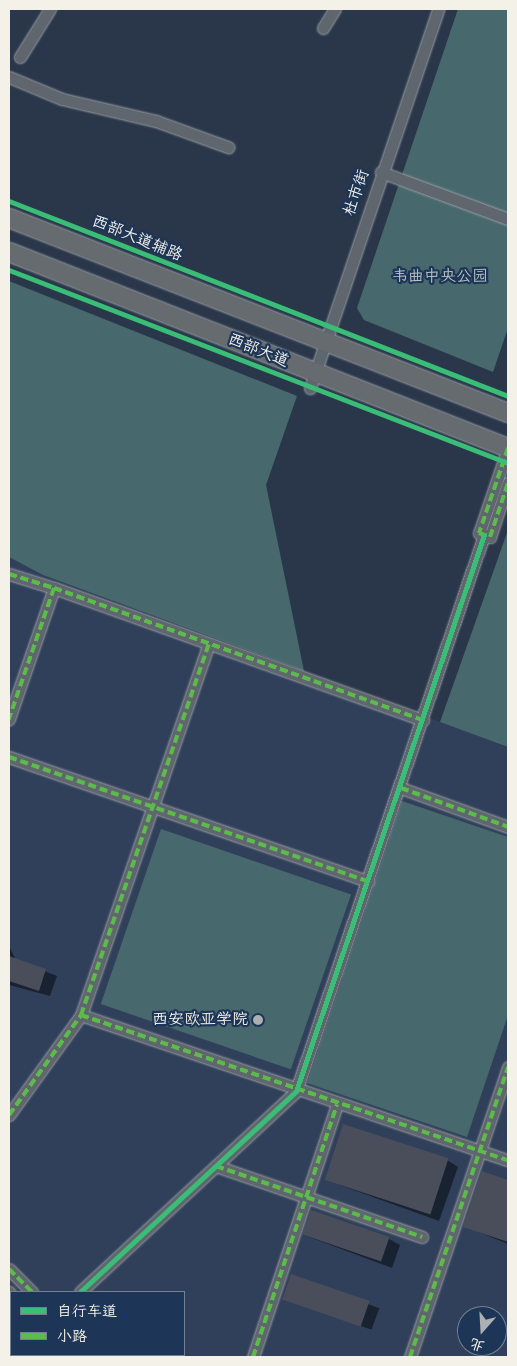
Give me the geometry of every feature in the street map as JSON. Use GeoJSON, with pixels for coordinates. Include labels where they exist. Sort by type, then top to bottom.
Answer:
{"type":"FeatureCollection","features":[{"type":"Feature","properties":{"kind":"main road","name":"西部大道"},"geometry":{"type":"LineString","coordinates":[[9,218],[325,344],[508,414]]}},
{"type":"Feature","properties":{"kind":"main road","name":"西部大道"},"geometry":{"type":"LineString","coordinates":[[9,252],[312,381],[508,448]]}},
{"type":"Feature","properties":{"kind":"street"},"geometry":{"type":"LineString","coordinates":[[20,57],[50,9]]}},
{"type":"Feature","properties":{"kind":"street"},"geometry":{"type":"LineString","coordinates":[[323,28],[335,9]]}},
{"type":"Feature","properties":{"kind":"street","name":"杜市街"},"geometry":{"type":"LineString","coordinates":[[312,381],[381,172],[438,9]]}},
{"type":"Feature","properties":{"kind":"street"},"geometry":{"type":"LineString","coordinates":[[9,77],[62,99],[156,121],[228,147]]}},
{"type":"Feature","properties":{"kind":"street"},"geometry":{"type":"LineString","coordinates":[[381,172],[508,219]]}},
{"type":"Feature","properties":{"kind":"street"},"geometry":{"type":"LineString","coordinates":[[508,448],[479,533],[490,537],[508,483]]}},
{"type":"Feature","properties":{"kind":"street"},"geometry":{"type":"LineString","coordinates":[[81,1291],[296,1091],[401,788],[484,535]]}},
{"type":"Feature","properties":{"kind":"street"},"geometry":{"type":"LineString","coordinates":[[9,574],[54,588],[423,720]]}},
{"type":"Feature","properties":{"kind":"street"},"geometry":{"type":"LineString","coordinates":[[9,719],[54,588]]}},
{"type":"Feature","properties":{"kind":"street"},"geometry":{"type":"LineString","coordinates":[[9,1115],[81,1015],[209,644]]}},
{"type":"Feature","properties":{"kind":"street"},"geometry":{"type":"LineString","coordinates":[[9,757],[368,881]]}},
{"type":"Feature","properties":{"kind":"street"},"geometry":{"type":"LineString","coordinates":[[401,788],[508,827]]}},
{"type":"Feature","properties":{"kind":"street"},"geometry":{"type":"LineString","coordinates":[[81,1015],[479,1154],[508,1160]]}},
{"type":"Feature","properties":{"kind":"street"},"geometry":{"type":"LineString","coordinates":[[410,1357],[508,1068]]}},
{"type":"Feature","properties":{"kind":"street"},"geometry":{"type":"LineString","coordinates":[[253,1357],[338,1105]]}},
{"type":"Feature","properties":{"kind":"street"},"geometry":{"type":"LineString","coordinates":[[216,1166],[422,1237]]}},
{"type":"Feature","properties":{"kind":"street"},"geometry":{"type":"LineString","coordinates":[[9,1269],[31,1291]]}},
{"type":"Feature","properties":{"kind":"shaded area","name":"西安欧亚学院"},"geometry":{"type":"Polygon","coordinates":[[[9,557],[43,575],[508,747],[508,1357],[9,1357],[9,557]]]}},
{"type":"Feature","properties":{"kind":"green space","name":"韦曲中央公园"},"geometry":{"type":"Polygon","coordinates":[[[458,9],[508,9],[508,328],[493,372],[364,320],[357,308],[458,9]]]}},
{"type":"Feature","properties":{"kind":"green space"},"geometry":{"type":"Polygon","coordinates":[[[9,281],[297,396],[266,485],[304,671],[43,575],[9,557],[9,281]]]}},
{"type":"Feature","properties":{"kind":"green space"},"geometry":{"type":"Polygon","coordinates":[[[508,530],[508,747],[440,722],[508,530]]]}},
{"type":"Feature","properties":{"kind":"green space"},"geometry":{"type":"Polygon","coordinates":[[[402,801],[508,837],[508,1015],[467,1137],[307,1083],[402,801]]]}},
{"type":"Feature","properties":{"kind":"green space"},"geometry":{"type":"Polygon","coordinates":[[[161,829],[351,894],[291,1069],[101,1004],[161,829]]]}},
{"type":"Feature","properties":{"kind":"building"},"geometry":{"type":"Polygon","coordinates":[[[9,956],[46,969],[39,991],[9,981],[9,956]]]}},
{"type":"Feature","properties":{"kind":"building"},"geometry":{"type":"Polygon","coordinates":[[[343,1124],[449,1158],[430,1214],[325,1180],[343,1124]]]}},
{"type":"Feature","properties":{"kind":"building"},"geometry":{"type":"Polygon","coordinates":[[[482,1171],[508,1180],[508,1242],[463,1227],[482,1171]]]}},
{"type":"Feature","properties":{"kind":"building"},"geometry":{"type":"Polygon","coordinates":[[[311,1210],[389,1237],[381,1262],[303,1235],[311,1210]]]}},
{"type":"Feature","properties":{"kind":"building"},"geometry":{"type":"Polygon","coordinates":[[[291,1274],[369,1301],[361,1327],[282,1300],[291,1274]]]}},
{"type":"Feature","properties":{"kind":"marked path"},"geometry":{"type":"LineString","coordinates":[[508,448],[479,533],[490,537],[508,483]]}},
{"type":"Feature","properties":{"kind":"marked path"},"geometry":{"type":"LineString","coordinates":[[9,574],[54,588],[9,719]]}},
{"type":"Feature","properties":{"kind":"marked path"},"geometry":{"type":"LineString","coordinates":[[54,588],[423,720]]}},
{"type":"Feature","properties":{"kind":"marked path"},"geometry":{"type":"LineString","coordinates":[[81,1015],[209,644]]}},
{"type":"Feature","properties":{"kind":"marked path"},"geometry":{"type":"LineString","coordinates":[[9,757],[368,881]]}},
{"type":"Feature","properties":{"kind":"marked path"},"geometry":{"type":"LineString","coordinates":[[401,788],[508,827]]}},
{"type":"Feature","properties":{"kind":"marked path"},"geometry":{"type":"LineString","coordinates":[[9,1115],[81,1015],[508,1160]]}},
{"type":"Feature","properties":{"kind":"marked path"},"geometry":{"type":"LineString","coordinates":[[410,1357],[508,1067]]}},
{"type":"Feature","properties":{"kind":"marked path"},"geometry":{"type":"LineString","coordinates":[[253,1357],[337,1105]]}},
{"type":"Feature","properties":{"kind":"marked path"},"geometry":{"type":"LineString","coordinates":[[216,1166],[422,1237]]}},
{"type":"Feature","properties":{"kind":"marked path"},"geometry":{"type":"LineString","coordinates":[[9,1269],[31,1291]]}},
{"type":"Feature","properties":{"kind":"cycle path","name":"西部大道辅路"},"geometry":{"type":"LineString","coordinates":[[9,201],[508,396]]}},
{"type":"Feature","properties":{"kind":"cycle path"},"geometry":{"type":"LineString","coordinates":[[9,270],[508,463]]}},
{"type":"Feature","properties":{"kind":"cycle path"},"geometry":{"type":"LineString","coordinates":[[81,1291],[296,1091],[484,535]]}},
{"type":"Feature","properties":{"kind":"place","name":"西安欧亚学院"},"geometry":{"type":"Point","coordinates":[258,1020]}}]}
